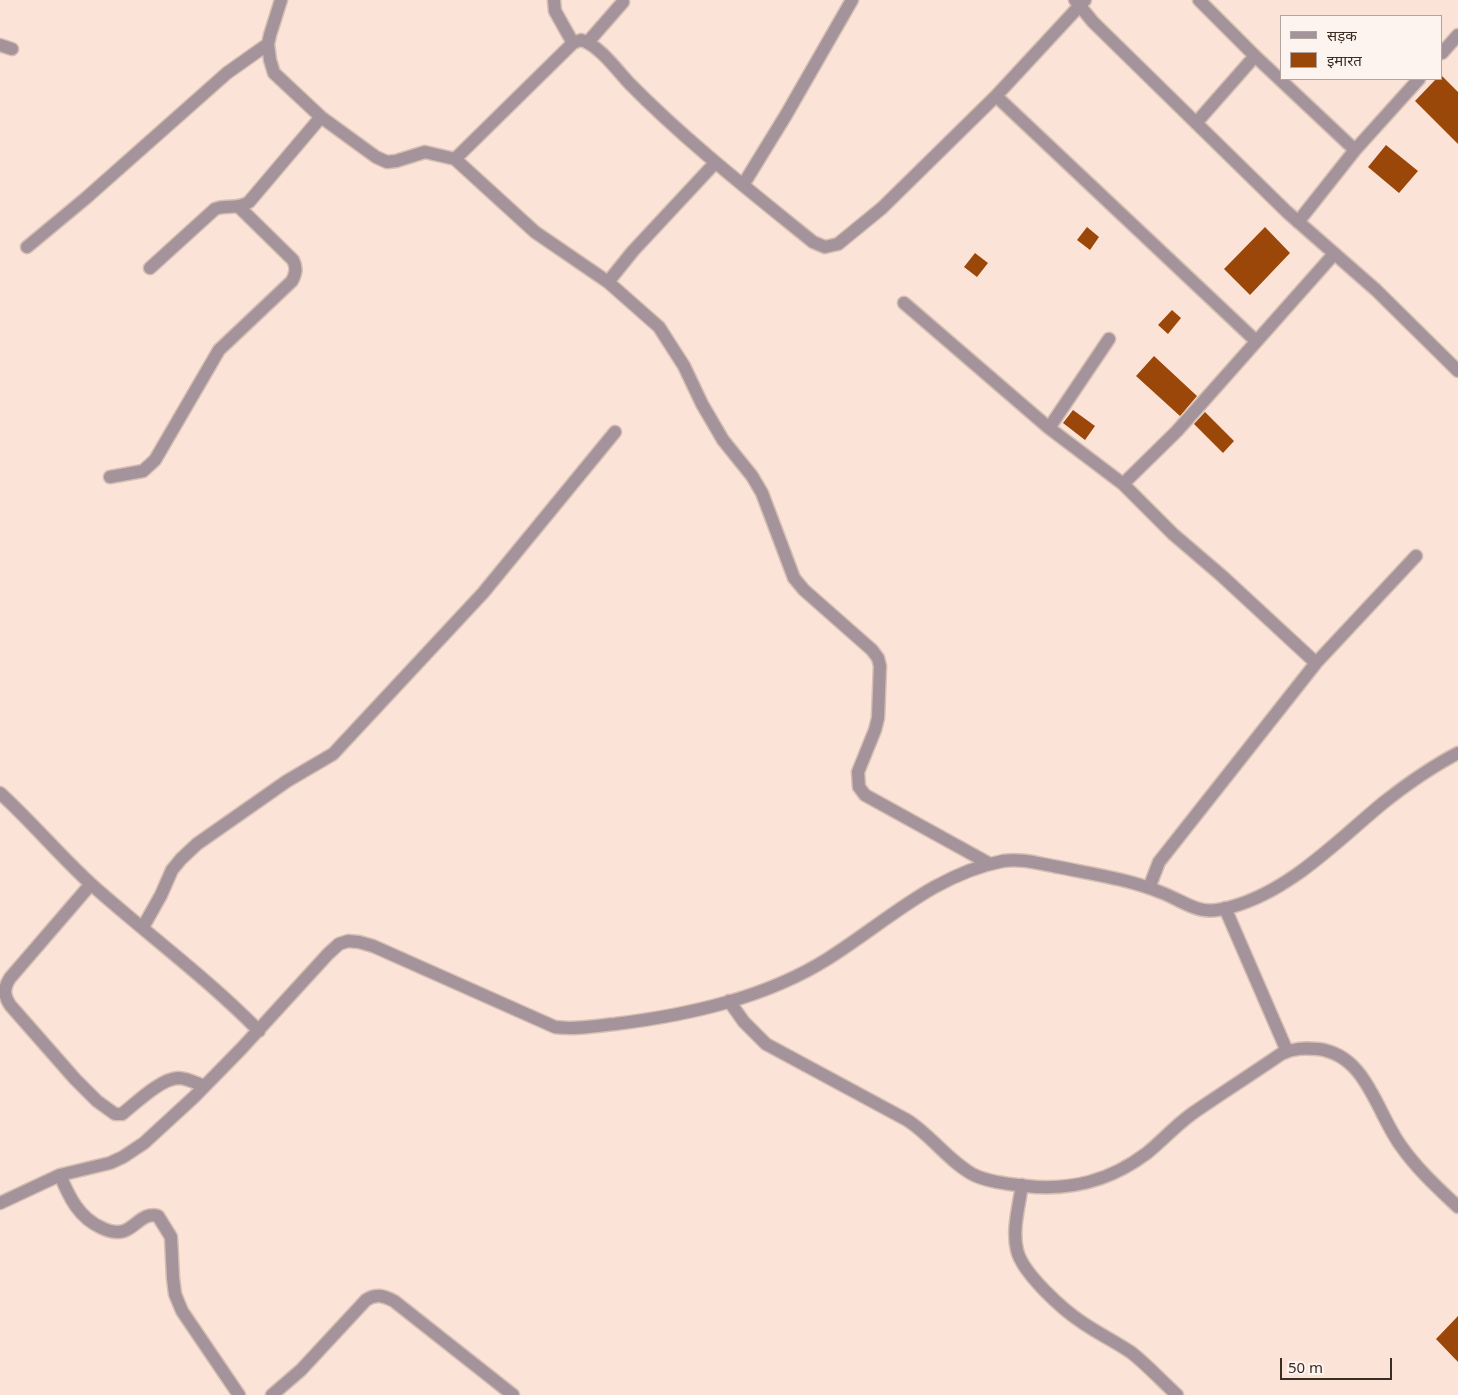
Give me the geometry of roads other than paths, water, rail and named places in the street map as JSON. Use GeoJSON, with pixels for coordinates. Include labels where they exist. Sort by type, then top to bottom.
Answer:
{"type":"FeatureCollection","features":[{"type":"Feature","properties":{"kind":"street"},"geometry":{"type":"LineString","coordinates":[[281,0],[268,44],[274,73],[321,117],[376,157],[387,162],[425,152],[455,159],[535,232],[608,282],[659,327],[684,366],[702,404],[723,440],[752,476],[762,493],[794,578],[804,590],[872,650],[878,658],[880,666],[878,718],[858,772],[859,787],[865,795],[990,864]]}},
{"type":"Feature","properties":{"kind":"street"},"geometry":{"type":"LineString","coordinates":[[554,0],[556,11],[573,43]]}},
{"type":"Feature","properties":{"kind":"street"},"geometry":{"type":"LineString","coordinates":[[743,185],[786,115],[852,0]]}},
{"type":"Feature","properties":{"kind":"street"},"geometry":{"type":"LineString","coordinates":[[1199,0],[1280,80]]}},
{"type":"Feature","properties":{"kind":"street"},"geometry":{"type":"LineString","coordinates":[[588,42],[623,2]]}},
{"type":"Feature","properties":{"kind":"street"},"geometry":{"type":"LineString","coordinates":[[455,159],[573,43],[581,40],[588,42],[594,47],[638,92],[715,163],[813,242],[825,247],[838,244],[882,208],[996,96],[1080,2],[1093,22],[1196,123],[1298,222],[1376,290],[1458,371]]}},
{"type":"Feature","properties":{"kind":"street"},"geometry":{"type":"LineString","coordinates":[[1443,52],[1458,35]]}},
{"type":"Feature","properties":{"kind":"street"},"geometry":{"type":"LineString","coordinates":[[28,247],[226,73],[268,44]]}},
{"type":"Feature","properties":{"kind":"street"},"geometry":{"type":"LineString","coordinates":[[1196,123],[1255,56]]}},
{"type":"Feature","properties":{"kind":"street"},"geometry":{"type":"LineString","coordinates":[[1281,80],[1355,150]]}},
{"type":"Feature","properties":{"kind":"street"},"geometry":{"type":"LineString","coordinates":[[1298,222],[1355,150],[1417,80]]}},
{"type":"Feature","properties":{"kind":"street"},"geometry":{"type":"LineString","coordinates":[[996,96],[1256,341]]}},
{"type":"Feature","properties":{"kind":"street"},"geometry":{"type":"LineString","coordinates":[[150,268],[215,210],[222,206],[239,207],[249,202],[321,117]]}},
{"type":"Feature","properties":{"kind":"street"},"geometry":{"type":"LineString","coordinates":[[608,282],[633,251],[715,163]]}},
{"type":"Feature","properties":{"kind":"street"},"geometry":{"type":"LineString","coordinates":[[110,476],[144,471],[154,460],[219,350],[292,281],[296,274],[293,260],[239,207]]}},
{"type":"Feature","properties":{"kind":"street"},"geometry":{"type":"LineString","coordinates":[[1123,484],[1177,431],[1334,254]]}},
{"type":"Feature","properties":{"kind":"street"},"geometry":{"type":"LineString","coordinates":[[904,303],[1049,428],[1123,484],[1173,534],[1222,576],[1316,663]]}},
{"type":"Feature","properties":{"kind":"street"},"geometry":{"type":"LineString","coordinates":[[1049,428],[1108,339]]}},
{"type":"Feature","properties":{"kind":"street"},"geometry":{"type":"LineString","coordinates":[[143,927],[161,895],[172,870],[181,859],[197,844],[287,781],[333,754],[483,593],[615,432]]}},
{"type":"Feature","properties":{"kind":"street"},"geometry":{"type":"LineString","coordinates":[[1149,888],[1159,862],[1316,663],[1416,556]]}},
{"type":"Feature","properties":{"kind":"street"},"geometry":{"type":"LineString","coordinates":[[0,1202],[60,1175],[110,1163],[134,1150],[165,1124],[204,1086],[259,1030],[328,954],[339,944],[348,941],[373,946],[401,957],[555,1027],[580,1028],[638,1021],[701,1009],[729,1001],[788,979],[840,951],[903,906],[934,887],[960,874],[990,864],[1012,860],[1025,861],[1108,877],[1149,888],[1198,909],[1208,911],[1225,908],[1259,896],[1289,879],[1330,850],[1413,780],[1458,753]]}},
{"type":"Feature","properties":{"kind":"street"},"geometry":{"type":"LineString","coordinates":[[0,793],[91,884],[229,1001],[259,1030]]}},
{"type":"Feature","properties":{"kind":"street"},"geometry":{"type":"LineString","coordinates":[[91,884],[10,978],[5,990],[10,1005],[75,1079],[97,1101],[115,1114],[122,1114],[161,1084],[170,1080],[178,1078],[188,1079],[204,1086]]}},
{"type":"Feature","properties":{"kind":"street"},"geometry":{"type":"LineString","coordinates":[[1225,908],[1287,1051]]}},
{"type":"Feature","properties":{"kind":"street"},"geometry":{"type":"LineString","coordinates":[[729,1001],[744,1022],[771,1048],[843,1084],[917,1126],[958,1164],[974,1175],[991,1180],[1042,1188],[1064,1186],[1109,1176],[1145,1154],[1192,1114],[1287,1051],[1297,1048],[1334,1053],[1351,1063],[1364,1079],[1393,1134],[1406,1153],[1426,1176],[1458,1207]]}},
{"type":"Feature","properties":{"kind":"street"},"geometry":{"type":"LineString","coordinates":[[60,1175],[70,1199],[78,1211],[94,1224],[104,1229],[113,1232],[124,1231],[146,1216],[152,1214],[158,1216],[171,1237],[175,1294],[182,1311],[239,1395]]}},
{"type":"Feature","properties":{"kind":"street"},"geometry":{"type":"LineString","coordinates":[[1022,1185],[1015,1235],[1016,1249],[1020,1260],[1027,1270],[1065,1309],[1082,1323],[1131,1353],[1177,1395]]}},
{"type":"Feature","properties":{"kind":"street"},"geometry":{"type":"LineString","coordinates":[[272,1395],[301,1370],[366,1300],[372,1296],[383,1296],[394,1302],[513,1395]]}}]}
